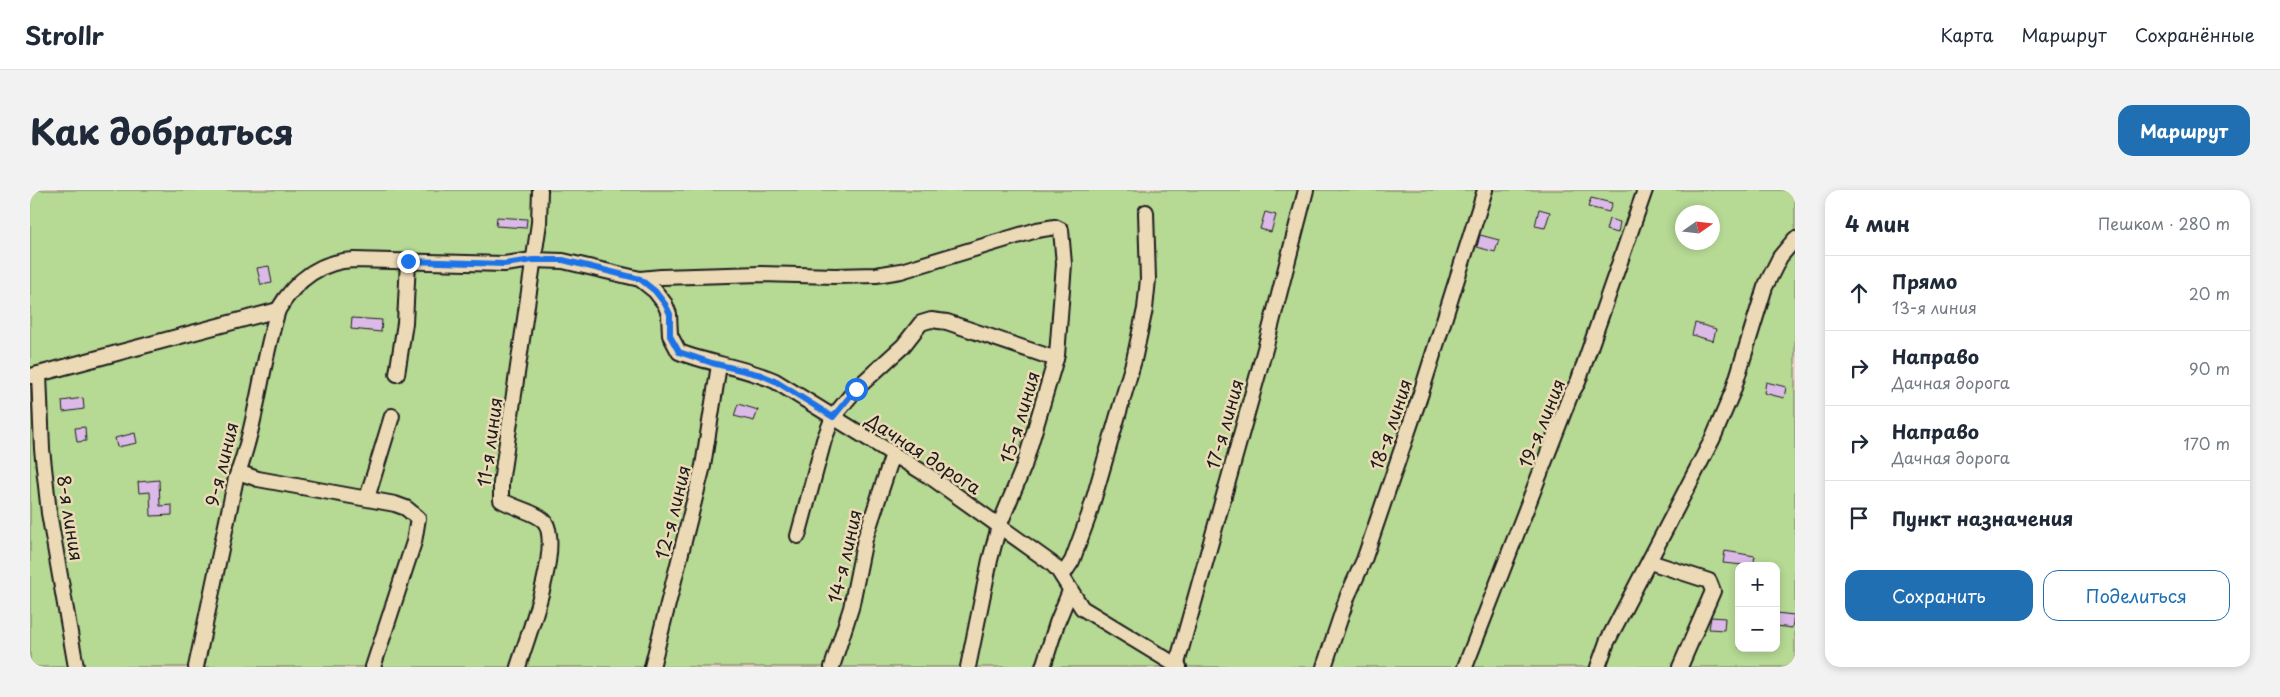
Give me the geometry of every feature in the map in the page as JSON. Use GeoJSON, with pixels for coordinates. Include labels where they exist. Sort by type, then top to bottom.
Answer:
{"type":"FeatureCollection","features":[{"type":"Feature","properties":{"kind":"street","name":"11-я линия"},"geometry":{"type":"LineString","coordinates":[[518,667],[543,586],[550,541],[545,522],[538,516],[512,508],[501,500],[501,483],[539,223],[540,190]]}},
{"type":"Feature","properties":{"kind":"street","name":"17-я линия"},"geometry":{"type":"LineString","coordinates":[[1177,667],[1268,340],[1306,190]]}},
{"type":"Feature","properties":{"kind":"street","name":"18-я линия"},"geometry":{"type":"LineString","coordinates":[[1324,667],[1348,595],[1364,560],[1421,393],[1485,190]]}},
{"type":"Feature","properties":{"kind":"street","name":"19-я линия"},"geometry":{"type":"LineString","coordinates":[[1465,667],[1570,396],[1578,382],[1645,190]]}},
{"type":"Feature","properties":{"kind":"street"},"geometry":{"type":"LineString","coordinates":[[1062,576],[1072,560],[1089,515],[1136,351],[1146,309],[1148,279],[1146,212]]}},
{"type":"Feature","properties":{"kind":"street","name":"15-я линия"},"geometry":{"type":"LineString","coordinates":[[640,279],[762,274],[836,276],[876,274],[901,271],[1037,230],[1055,227],[1061,230],[1064,264],[1056,359],[1024,466],[999,526],[968,667]]}},
{"type":"Feature","properties":{"kind":"street"},"geometry":{"type":"LineString","coordinates":[[1598,667],[1607,642],[1713,438],[1733,392],[1765,287],[1780,257],[1795,239]]}},
{"type":"Feature","properties":{"kind":"street","name":"Дачная дорога"},"geometry":{"type":"LineString","coordinates":[[304,279],[326,264],[338,261],[504,264],[533,260],[563,260],[640,279],[655,291],[665,304],[670,314],[670,336],[679,352],[761,375],[775,381],[932,478],[1051,563],[1062,576],[1082,608],[1177,667]]}},
{"type":"Feature","properties":{"kind":"street"},"geometry":{"type":"LineString","coordinates":[[396,374],[405,323],[408,261]]}},
{"type":"Feature","properties":{"kind":"street","name":"9-я линия"},"geometry":{"type":"LineString","coordinates":[[196,667],[238,472],[246,453],[258,391],[278,310],[285,298],[304,279]]}},
{"type":"Feature","properties":{"kind":"street"},"geometry":{"type":"LineString","coordinates":[[34,375],[278,310]]}},
{"type":"Feature","properties":{"kind":"street"},"geometry":{"type":"LineString","coordinates":[[798,536],[824,440],[833,417],[856,389],[903,346],[921,323],[931,320],[947,322],[1056,359]]}},
{"type":"Feature","properties":{"kind":"street","name":"12-я линия"},"geometry":{"type":"LineString","coordinates":[[652,667],[703,466],[720,365]]}},
{"type":"Feature","properties":{"kind":"street","name":"8-я линия"},"geometry":{"type":"LineString","coordinates":[[34,375],[49,513],[76,667]]}},
{"type":"Feature","properties":{"kind":"street"},"geometry":{"type":"LineString","coordinates":[[367,498],[392,416]]}},
{"type":"Feature","properties":{"kind":"street","name":"14-я линия"},"geometry":{"type":"LineString","coordinates":[[832,667],[851,608],[865,539],[893,454]]}},
{"type":"Feature","properties":{"kind":"street"},"geometry":{"type":"LineString","coordinates":[[238,472],[258,479],[367,498],[406,508],[418,518],[414,542],[373,667]]}},
{"type":"Feature","properties":{"kind":"street"},"geometry":{"type":"LineString","coordinates":[[1650,562],[1709,581],[1713,586],[1713,591],[1680,667]]}},
{"type":"Feature","properties":{"kind":"street"},"geometry":{"type":"LineString","coordinates":[[1043,667],[1057,623],[1070,591]]}},
{"type":"Feature","properties":{"kind":"green space"},"geometry":{"type":"Polygon","coordinates":[[[30,190],[1795,190],[1795,667],[30,667],[30,190]]]}},
{"type":"Feature","properties":{"kind":"building"},"geometry":{"type":"Polygon","coordinates":[[[1591,198],[1612,203],[1609,212],[1588,207],[1591,198]]]}},
{"type":"Feature","properties":{"kind":"building"},"geometry":{"type":"Polygon","coordinates":[[[1539,209],[1550,212],[1545,228],[1535,226],[1539,209]]]}},
{"type":"Feature","properties":{"kind":"building"},"geometry":{"type":"Polygon","coordinates":[[[1265,212],[1276,215],[1271,232],[1260,229],[1265,212]]]}},
{"type":"Feature","properties":{"kind":"building"},"geometry":{"type":"Polygon","coordinates":[[[497,217],[527,219],[526,228],[496,226],[497,217]]]}},
{"type":"Feature","properties":{"kind":"building"},"geometry":{"type":"Polygon","coordinates":[[[1609,219],[1620,222],[1618,233],[1606,230],[1609,219]]]}},
{"type":"Feature","properties":{"kind":"building"},"geometry":{"type":"Polygon","coordinates":[[[1480,235],[1499,240],[1495,252],[1477,247],[1480,235]]]}},
{"type":"Feature","properties":{"kind":"building"},"geometry":{"type":"Polygon","coordinates":[[[269,266],[272,283],[261,285],[257,268],[269,266]]]}},
{"type":"Feature","properties":{"kind":"building"},"geometry":{"type":"Polygon","coordinates":[[[352,318],[382,320],[381,332],[351,329],[352,318]]]}},
{"type":"Feature","properties":{"kind":"building"},"geometry":{"type":"Polygon","coordinates":[[[1695,323],[1716,329],[1713,341],[1692,335],[1695,323]]]}},
{"type":"Feature","properties":{"kind":"building"},"geometry":{"type":"Polygon","coordinates":[[[1766,382],[1786,387],[1784,398],[1764,393],[1766,382]]]}},
{"type":"Feature","properties":{"kind":"building"},"geometry":{"type":"Polygon","coordinates":[[[83,398],[84,409],[63,412],[62,401],[83,398]]]}},
{"type":"Feature","properties":{"kind":"building"},"geometry":{"type":"Polygon","coordinates":[[[738,404],[758,410],[754,421],[734,416],[738,404]]]}},
{"type":"Feature","properties":{"kind":"building"},"geometry":{"type":"Polygon","coordinates":[[[85,427],[86,441],[77,442],[75,428],[85,427]]]}},
{"type":"Feature","properties":{"kind":"building"},"geometry":{"type":"Polygon","coordinates":[[[135,433],[137,443],[117,447],[115,438],[135,433]]]}},
{"type":"Feature","properties":{"kind":"building"},"geometry":{"type":"Polygon","coordinates":[[[159,480],[160,506],[172,505],[172,515],[151,516],[150,492],[139,493],[138,482],[159,480]]]}},
{"type":"Feature","properties":{"kind":"building"},"geometry":{"type":"Polygon","coordinates":[[[1725,551],[1755,556],[1754,562],[1735,562],[1735,564],[1723,563],[1725,551]]]}},
{"type":"Feature","properties":{"kind":"building"},"geometry":{"type":"Polygon","coordinates":[[[1780,613],[1794,615],[1792,628],[1780,626],[1780,613]]]}},
{"type":"Feature","properties":{"kind":"building"},"geometry":{"type":"Polygon","coordinates":[[[1711,617],[1725,618],[1724,630],[1709,629],[1711,617]]]}},
{"type":"Feature","properties":{"kind":"route"},"geometry":{"type":"LineString","coordinates":[[408,261],[504,264],[533,260],[563,260],[640,279],[655,291],[665,304],[670,314],[670,336],[679,352],[712,363],[761,375],[775,381],[833,417],[856,389]]}}]}
